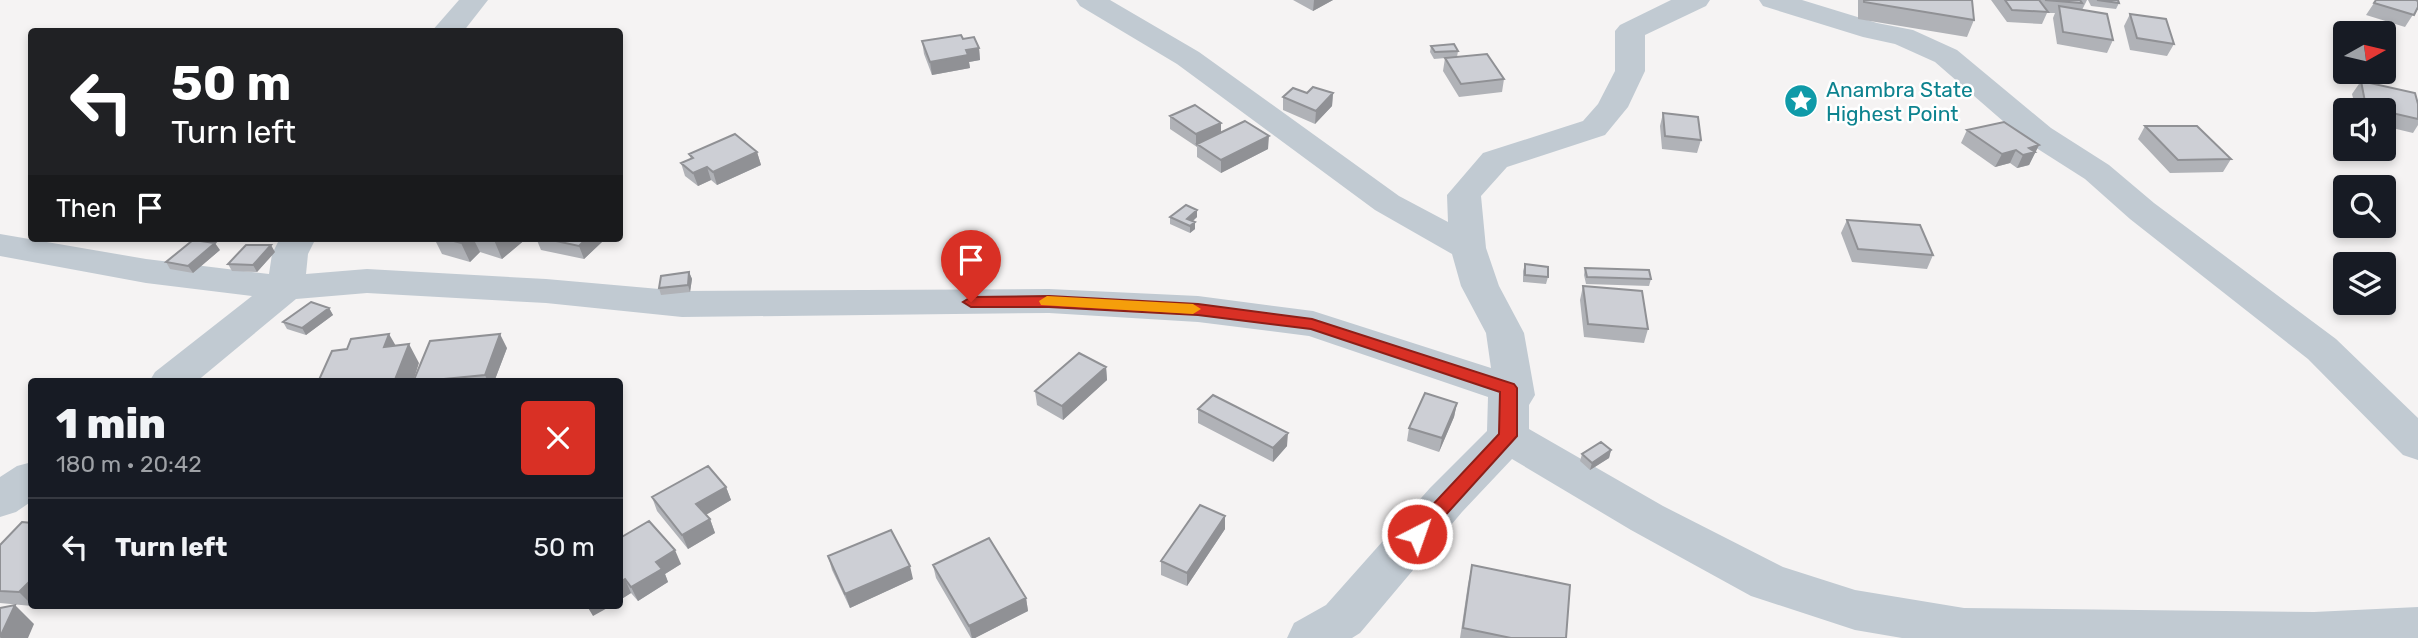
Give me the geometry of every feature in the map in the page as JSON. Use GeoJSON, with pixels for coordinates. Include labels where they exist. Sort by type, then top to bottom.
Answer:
{"type":"FeatureCollection","features":[{"type":"Feature","properties":{"kind":"street"},"geometry":{"type":"LineString","coordinates":[[450,28],[474,0]]}},
{"type":"Feature","properties":{"kind":"street"},"geometry":{"type":"LineString","coordinates":[[1090,0],[1188,58],[1387,203],[1468,248]]}},
{"type":"Feature","properties":{"kind":"street"},"geometry":{"type":"LineString","coordinates":[[0,245],[146,271],[286,288],[367,281],[546,291],[682,304],[1049,301],[1198,309],[1312,324],[1508,388],[1515,395],[1505,333],[1480,286],[1468,248],[1464,195],[1495,160],[1594,128],[1612,107],[1630,71],[1630,31],[1661,14],[1696,0]]}},
{"type":"Feature","properties":{"kind":"street"},"geometry":{"type":"LineString","coordinates":[[1773,0],[1873,31],[1903,36],[1947,56],[2039,135],[2097,172],[2143,211],[2322,349],[2418,444]]}},
{"type":"Feature","properties":{"kind":"street"},"geometry":{"type":"LineString","coordinates":[[174,378],[286,288],[290,254],[296,242]]}},
{"type":"Feature","properties":{"kind":"street"},"geometry":{"type":"LineString","coordinates":[[1311,638],[1343,620],[1446,500],[1508,436],[1508,388]]}},
{"type":"Feature","properties":{"kind":"street"},"geometry":{"type":"LineString","coordinates":[[1508,436],[1647,518],[1768,582],[1855,610],[1964,628],[2314,633],[2418,627]]}},
{"type":"Feature","properties":{"kind":"street"},"geometry":{"type":"LineString","coordinates":[[0,500],[28,481]]}},
{"type":"Feature","properties":{"kind":"building"},"geometry":{"type":"Polygon","coordinates":[[[1972,0],[1974,20],[1864,2],[1972,0]]]}},
{"type":"Feature","properties":{"kind":"building"},"geometry":{"type":"Polygon","coordinates":[[[2005,0],[2039,0],[2048,12],[2012,10],[2005,0]]]}},
{"type":"Feature","properties":{"kind":"building"},"geometry":{"type":"Polygon","coordinates":[[[2045,0],[2080,0],[2082,3],[2045,0]]]}},
{"type":"Feature","properties":{"kind":"building"},"geometry":{"type":"Polygon","coordinates":[[[2097,0],[2118,0],[2119,3],[2097,0]]]}},
{"type":"Feature","properties":{"kind":"building"},"geometry":{"type":"Polygon","coordinates":[[[2376,0],[2416,0],[2418,7],[2414,15],[2374,3],[2376,0]]]}},
{"type":"Feature","properties":{"kind":"building"},"geometry":{"type":"Polygon","coordinates":[[[2059,6],[2107,14],[2113,40],[2063,32],[2059,6]]]}},
{"type":"Feature","properties":{"kind":"building"},"geometry":{"type":"Polygon","coordinates":[[[2130,14],[2166,19],[2174,44],[2137,38],[2130,14]]]}},
{"type":"Feature","properties":{"kind":"building"},"geometry":{"type":"Polygon","coordinates":[[[961,35],[963,39],[974,37],[979,48],[966,50],[968,55],[930,62],[922,41],[961,35]]]}},
{"type":"Feature","properties":{"kind":"building"},"geometry":{"type":"Polygon","coordinates":[[[1454,44],[1458,51],[1435,52],[1431,46],[1454,44]]]}},
{"type":"Feature","properties":{"kind":"building"},"geometry":{"type":"Polygon","coordinates":[[[1487,54],[1504,79],[1461,84],[1445,58],[1487,54]]]}},
{"type":"Feature","properties":{"kind":"building"},"geometry":{"type":"Polygon","coordinates":[[[2362,84],[2374,84],[2415,93],[2418,119],[2396,114],[2396,98],[2364,98],[2362,84]]]}},
{"type":"Feature","properties":{"kind":"building"},"geometry":{"type":"Polygon","coordinates":[[[1313,87],[1333,93],[1316,111],[1283,97],[1293,88],[1307,93],[1313,87]]]}},
{"type":"Feature","properties":{"kind":"building"},"geometry":{"type":"Polygon","coordinates":[[[1195,105],[1221,123],[1196,134],[1170,116],[1195,105]]]}},
{"type":"Feature","properties":{"kind":"building"},"geometry":{"type":"Polygon","coordinates":[[[1663,113],[1698,117],[1701,140],[1665,136],[1663,113]]]}},
{"type":"Feature","properties":{"kind":"building"},"geometry":{"type":"Polygon","coordinates":[[[1245,121],[1269,136],[1221,160],[1197,144],[1245,121]]]}},
{"type":"Feature","properties":{"kind":"building"},"geometry":{"type":"Polygon","coordinates":[[[2004,122],[2039,145],[2029,148],[2035,152],[2023,155],[2016,150],[2002,154],[1967,130],[2004,122]]]}},
{"type":"Feature","properties":{"kind":"building"},"geometry":{"type":"Polygon","coordinates":[[[2145,126],[2197,126],[2231,159],[2178,160],[2145,126]]]}},
{"type":"Feature","properties":{"kind":"building"},"geometry":{"type":"Polygon","coordinates":[[[735,134],[757,152],[713,172],[707,167],[693,173],[681,163],[693,158],[689,154],[735,134]]]}},
{"type":"Feature","properties":{"kind":"building"},"geometry":{"type":"Polygon","coordinates":[[[1186,205],[1197,210],[1187,219],[1195,222],[1190,226],[1170,217],[1186,205]]]}},
{"type":"Feature","properties":{"kind":"building"},"geometry":{"type":"Polygon","coordinates":[[[1847,220],[1920,225],[1933,255],[1858,249],[1847,220]]]}},
{"type":"Feature","properties":{"kind":"building"},"geometry":{"type":"Polygon","coordinates":[[[191,242],[215,243],[188,266],[166,262],[191,242]]]}},
{"type":"Feature","properties":{"kind":"building"},"geometry":{"type":"Polygon","coordinates":[[[560,242],[583,242],[579,246],[560,242]]]}},
{"type":"Feature","properties":{"kind":"building"},"geometry":{"type":"Polygon","coordinates":[[[246,245],[271,245],[253,265],[228,264],[246,245]]]}},
{"type":"Feature","properties":{"kind":"building"},"geometry":{"type":"Polygon","coordinates":[[[1525,264],[1548,267],[1548,277],[1525,275],[1525,264]]]}},
{"type":"Feature","properties":{"kind":"building"},"geometry":{"type":"Polygon","coordinates":[[[1585,268],[1649,270],[1651,279],[1587,277],[1585,268]]]}},
{"type":"Feature","properties":{"kind":"building"},"geometry":{"type":"Polygon","coordinates":[[[689,272],[688,285],[659,288],[661,276],[689,272]]]}},
{"type":"Feature","properties":{"kind":"building"},"geometry":{"type":"Polygon","coordinates":[[[1583,286],[1642,291],[1648,329],[1588,324],[1583,286]]]}},
{"type":"Feature","properties":{"kind":"building"},"geometry":{"type":"Polygon","coordinates":[[[311,302],[329,308],[302,328],[283,322],[311,302]]]}},
{"type":"Feature","properties":{"kind":"building"},"geometry":{"type":"Polygon","coordinates":[[[389,334],[384,347],[409,344],[396,378],[320,378],[332,351],[347,349],[351,339],[389,334]]]}},
{"type":"Feature","properties":{"kind":"building"},"geometry":{"type":"Polygon","coordinates":[[[500,334],[485,375],[415,378],[430,341],[500,334]]]}},
{"type":"Feature","properties":{"kind":"building"},"geometry":{"type":"Polygon","coordinates":[[[1079,353],[1106,367],[1062,406],[1035,391],[1079,353]]]}},
{"type":"Feature","properties":{"kind":"building"},"geometry":{"type":"Polygon","coordinates":[[[1425,393],[1457,403],[1442,438],[1409,428],[1425,393]]]}},
{"type":"Feature","properties":{"kind":"building"},"geometry":{"type":"Polygon","coordinates":[[[1213,395],[1288,433],[1273,448],[1198,409],[1213,395]]]}},
{"type":"Feature","properties":{"kind":"building"},"geometry":{"type":"Polygon","coordinates":[[[1601,442],[1611,450],[1592,463],[1582,454],[1601,442]]]}},
{"type":"Feature","properties":{"kind":"building"},"geometry":{"type":"Polygon","coordinates":[[[708,466],[726,487],[696,504],[710,519],[682,535],[652,497],[708,466]]]}},
{"type":"Feature","properties":{"kind":"building"},"geometry":{"type":"Polygon","coordinates":[[[1200,505],[1225,516],[1187,573],[1161,561],[1200,505]]]}},
{"type":"Feature","properties":{"kind":"building"},"geometry":{"type":"Polygon","coordinates":[[[649,521],[675,550],[656,562],[662,569],[631,587],[625,579],[623,580],[623,536],[649,521]]]}},
{"type":"Feature","properties":{"kind":"building"},"geometry":{"type":"Polygon","coordinates":[[[22,522],[28,523],[28,583],[19,592],[0,591],[0,545],[22,522]]]}},
{"type":"Feature","properties":{"kind":"building"},"geometry":{"type":"Polygon","coordinates":[[[891,530],[910,566],[845,594],[828,556],[891,530]]]}},
{"type":"Feature","properties":{"kind":"building"},"geometry":{"type":"Polygon","coordinates":[[[989,538],[1026,598],[969,626],[933,565],[989,538]]]}},
{"type":"Feature","properties":{"kind":"building"},"geometry":{"type":"Polygon","coordinates":[[[1472,565],[1570,585],[1566,638],[1511,638],[1463,628],[1472,565]]]}},
{"type":"Feature","properties":{"kind":"building"},"geometry":{"type":"Polygon","coordinates":[[[15,605],[0,637],[0,608],[15,605]]]}},
{"type":"Feature","properties":{"kind":"slow traffic"},"geometry":{"type":"LineString","coordinates":[[1047,301],[1193,309]]}},
{"type":"Feature","properties":{"kind":"place","name":"Anambra State Highest Point"},"geometry":{"type":"Point","coordinates":[1801,101]}},
{"type":"Feature","properties":{"kind":"route"},"geometry":{"type":"LineString","coordinates":[[971,302],[1049,301],[1198,309],[1312,324],[1508,388],[1508,436],[1417,534]]}}]}
